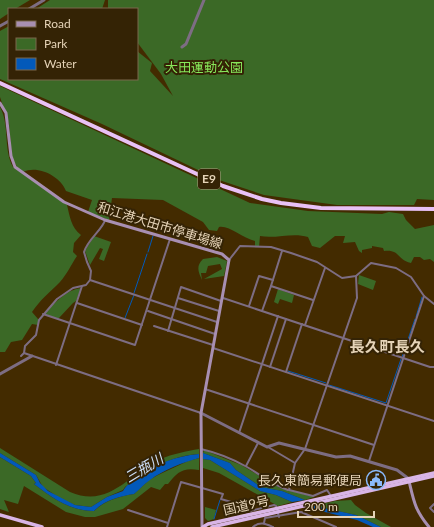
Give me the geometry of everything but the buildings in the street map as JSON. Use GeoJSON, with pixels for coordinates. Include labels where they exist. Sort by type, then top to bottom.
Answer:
{"type":"FeatureCollection","features":[{"type":"Feature","properties":{"kind":"highway","name":"E9"},"geometry":{"type":"LineString","coordinates":[[0,83],[223,186],[255,197],[281,203],[321,208],[434,209]]}},
{"type":"Feature","properties":{"kind":"highway","name":"国道9号"},"geometry":{"type":"LineString","coordinates":[[202,527],[208,524],[294,508],[434,473]]}},
{"type":"Feature","properties":{"kind":"highway","name":"国道9号"},"geometry":{"type":"LineString","coordinates":[[409,480],[434,476]]}},
{"type":"Feature","properties":{"kind":"highway","name":"国道9号"},"geometry":{"type":"LineString","coordinates":[[277,510],[285,506],[331,498]]}},
{"type":"Feature","properties":{"kind":"highway"},"geometry":{"type":"LineString","coordinates":[[0,515],[42,527]]}},
{"type":"Feature","properties":{"kind":"highway","name":"国道9号"},"geometry":{"type":"LineString","coordinates":[[212,527],[255,515]]}},
{"type":"Feature","properties":{"kind":"main road","name":"和江港大田市停車場線"},"geometry":{"type":"LineString","coordinates":[[0,103],[6,113],[12,161],[15,167],[64,202],[105,220],[222,254],[229,260],[201,413],[202,527]]}},
{"type":"Feature","properties":{"kind":"main road"},"geometry":{"type":"LineString","coordinates":[[409,480],[416,510],[420,518],[429,527]]}},
{"type":"Feature","properties":{"kind":"street"},"geometry":{"type":"LineString","coordinates":[[31,8],[44,0]]}},
{"type":"Feature","properties":{"kind":"street"},"geometry":{"type":"LineString","coordinates":[[182,47],[186,44],[204,0]]}},
{"type":"Feature","properties":{"kind":"street"},"geometry":{"type":"LineString","coordinates":[[20,356],[24,353],[25,346],[36,336],[39,320],[43,314],[57,299],[73,288],[86,285],[90,280],[91,271],[86,262],[84,252],[96,231],[103,226],[105,220]]}},
{"type":"Feature","properties":{"kind":"street"},"geometry":{"type":"LineString","coordinates":[[43,314],[135,345],[171,239]]}},
{"type":"Feature","properties":{"kind":"street"},"geometry":{"type":"LineString","coordinates":[[229,260],[240,246],[271,247],[282,250],[317,262],[342,278],[356,276],[371,263],[384,265],[406,273],[414,281],[424,296],[434,304]]}},
{"type":"Feature","properties":{"kind":"street"},"geometry":{"type":"LineString","coordinates":[[262,311],[282,250]]}},
{"type":"Feature","properties":{"kind":"street"},"geometry":{"type":"LineString","coordinates":[[305,325],[325,268]]}},
{"type":"Feature","properties":{"kind":"street"},"geometry":{"type":"LineString","coordinates":[[249,306],[259,276],[273,280]]}},
{"type":"Feature","properties":{"kind":"street"},"geometry":{"type":"LineString","coordinates":[[289,490],[295,463],[305,448],[314,426],[357,298],[356,276]]}},
{"type":"Feature","properties":{"kind":"street"},"geometry":{"type":"LineString","coordinates":[[90,280],[217,322]]}},
{"type":"Feature","properties":{"kind":"street"},"geometry":{"type":"LineString","coordinates":[[56,365],[82,286]]}},
{"type":"Feature","properties":{"kind":"street"},"geometry":{"type":"LineString","coordinates":[[271,286],[314,300]]}},
{"type":"Feature","properties":{"kind":"street"},"geometry":{"type":"LineString","coordinates":[[168,331],[176,309],[181,287],[249,306],[430,367],[434,367]]}},
{"type":"Feature","properties":{"kind":"street"},"geometry":{"type":"LineString","coordinates":[[369,461],[424,296]]}},
{"type":"Feature","properties":{"kind":"street"},"geometry":{"type":"LineString","coordinates":[[178,298],[219,311]]}},
{"type":"Feature","properties":{"kind":"street"},"geometry":{"type":"LineString","coordinates":[[76,303],[142,325]]}},
{"type":"Feature","properties":{"kind":"street"},"geometry":{"type":"LineString","coordinates":[[148,311],[215,334]]}},
{"type":"Feature","properties":{"kind":"street"},"geometry":{"type":"LineString","coordinates":[[239,434],[278,316]]}},
{"type":"Feature","properties":{"kind":"street"},"geometry":{"type":"LineString","coordinates":[[270,367],[286,319]]}},
{"type":"Feature","properties":{"kind":"street"},"geometry":{"type":"LineString","coordinates":[[286,372],[302,324]]}},
{"type":"Feature","properties":{"kind":"street"},"geometry":{"type":"LineString","coordinates":[[154,326],[270,367],[434,421]]}},
{"type":"Feature","properties":{"kind":"street"},"geometry":{"type":"LineString","coordinates":[[24,353],[201,413],[295,463]]}},
{"type":"Feature","properties":{"kind":"street"},"geometry":{"type":"LineString","coordinates":[[0,374],[32,356]]}},
{"type":"Feature","properties":{"kind":"street"},"geometry":{"type":"LineString","coordinates":[[205,390],[374,445]]}},
{"type":"Feature","properties":{"kind":"street"},"geometry":{"type":"LineString","coordinates":[[246,466],[258,443]]}},
{"type":"Feature","properties":{"kind":"street"},"geometry":{"type":"LineString","coordinates":[[267,447],[279,443],[305,448],[336,457],[350,456],[397,470],[409,480]]}},
{"type":"Feature","properties":{"kind":"street"},"geometry":{"type":"LineString","coordinates":[[201,450],[224,455],[246,466],[274,484],[289,490],[313,496],[327,490],[331,498]]}},
{"type":"Feature","properties":{"kind":"street"},"geometry":{"type":"LineString","coordinates":[[167,527],[181,482],[223,494],[221,499],[248,507],[250,511],[274,505],[279,517]]}},
{"type":"Feature","properties":{"kind":"street"},"geometry":{"type":"LineString","coordinates":[[434,504],[430,508],[434,512]]}},
{"type":"Feature","properties":{"kind":"street"},"geometry":{"type":"LineString","coordinates":[[128,510],[168,523]]}},
{"type":"Feature","properties":{"kind":"street"},"geometry":{"type":"LineString","coordinates":[[264,523],[265,518],[279,517],[301,512],[336,527]]}},
{"type":"Feature","properties":{"kind":"street"},"geometry":{"type":"LineString","coordinates":[[255,515],[256,524]]}},
{"type":"Feature","properties":{"kind":"street"},"geometry":{"type":"LineString","coordinates":[[252,527],[256,524],[264,523],[273,527]]}},
{"type":"Feature","properties":{"kind":"green space"},"geometry":{"type":"Polygon","coordinates":[[[0,0],[30,0],[17,8],[8,8],[8,14],[0,19],[0,0]]]}},
{"type":"Feature","properties":{"kind":"green space"},"geometry":{"type":"Polygon","coordinates":[[[50,0],[105,0],[102,8],[38,8],[50,0]]]}},
{"type":"Feature","properties":{"kind":"green space","name":"大田運動公園"},"geometry":{"type":"Polygon","coordinates":[[[108,0],[434,0],[434,200],[417,199],[414,205],[337,205],[264,195],[219,180],[102,124],[0,79],[0,31],[8,27],[8,80],[138,80],[138,52],[152,63],[150,71],[173,96],[161,74],[138,43],[138,8],[108,8],[108,0]]]}},
{"type":"Feature","properties":{"kind":"green space"},"geometry":{"type":"Polygon","coordinates":[[[0,86],[250,203],[308,211],[382,214],[389,212],[403,214],[406,220],[415,229],[434,225],[434,262],[430,259],[424,260],[420,257],[414,257],[411,263],[406,262],[396,253],[384,251],[383,248],[372,246],[372,248],[362,250],[362,253],[359,251],[355,242],[343,243],[345,236],[335,236],[320,248],[312,246],[308,237],[296,235],[272,237],[260,236],[259,247],[255,246],[255,241],[227,228],[219,227],[217,231],[209,230],[203,222],[163,200],[112,198],[109,220],[88,212],[92,200],[66,191],[59,181],[48,173],[35,170],[23,172],[17,167],[12,158],[9,124],[0,97],[0,86]]]}},
{"type":"Feature","properties":{"kind":"green space"},"geometry":{"type":"Polygon","coordinates":[[[0,107],[5,121],[8,153],[13,167],[67,205],[73,225],[81,235],[74,243],[73,252],[77,256],[67,273],[32,312],[38,319],[38,325],[32,324],[22,340],[11,342],[5,352],[0,352],[0,107]]]}},
{"type":"Feature","properties":{"kind":"green space"},"geometry":{"type":"Polygon","coordinates":[[[94,236],[111,242],[104,261],[99,259],[103,249],[100,248],[90,265],[85,251],[94,236]]]}},
{"type":"Feature","properties":{"kind":"green space"},"geometry":{"type":"Polygon","coordinates":[[[217,257],[227,261],[224,276],[204,279],[222,269],[220,264],[208,266],[206,273],[201,273],[202,280],[198,269],[199,264],[203,259],[217,257]]]}},
{"type":"Feature","properties":{"kind":"green space"},"geometry":{"type":"Polygon","coordinates":[[[359,275],[376,281],[373,290],[358,284],[359,275]]]}},
{"type":"Feature","properties":{"kind":"green space"},"geometry":{"type":"Polygon","coordinates":[[[81,288],[76,301],[58,319],[45,314],[56,301],[65,294],[81,288]]]}},
{"type":"Feature","properties":{"kind":"green space"},"geometry":{"type":"Polygon","coordinates":[[[278,289],[294,295],[292,303],[280,299],[278,304],[274,302],[278,289]]]}},
{"type":"Feature","properties":{"kind":"green space"},"geometry":{"type":"Polygon","coordinates":[[[0,448],[70,492],[84,496],[97,496],[108,493],[150,465],[165,457],[199,449],[199,454],[188,455],[160,465],[125,487],[123,490],[107,497],[91,507],[75,505],[61,499],[43,487],[36,475],[0,453],[0,448]]]}},
{"type":"Feature","properties":{"kind":"green space"},"geometry":{"type":"Polygon","coordinates":[[[204,450],[241,465],[280,488],[314,497],[305,500],[282,491],[261,487],[236,470],[230,463],[203,453],[204,450]]]}},
{"type":"Feature","properties":{"kind":"green space"},"geometry":{"type":"Polygon","coordinates":[[[0,457],[31,476],[36,483],[34,484],[55,499],[77,509],[94,511],[102,504],[123,496],[134,494],[149,480],[188,461],[199,458],[199,470],[189,469],[181,471],[160,490],[151,487],[123,509],[95,517],[85,517],[66,512],[24,486],[18,504],[4,500],[9,512],[0,509],[0,457]]]}},
{"type":"Feature","properties":{"kind":"green space"},"geometry":{"type":"Polygon","coordinates":[[[203,459],[210,460],[260,491],[276,495],[292,502],[278,506],[219,473],[203,468],[203,459]]]}},
{"type":"Feature","properties":{"kind":"green space"},"geometry":{"type":"Polygon","coordinates":[[[351,500],[366,513],[391,527],[381,527],[356,515],[315,506],[335,501],[351,500]]]}},
{"type":"Feature","properties":{"kind":"green space"},"geometry":{"type":"Polygon","coordinates":[[[205,507],[216,510],[214,519],[208,521],[205,518],[205,507]]]}},
{"type":"Feature","properties":{"kind":"water"},"geometry":{"type":"Polygon","coordinates":[[[0,453],[36,475],[40,483],[48,491],[75,505],[91,507],[107,497],[123,491],[131,482],[159,465],[190,455],[199,454],[199,458],[180,464],[155,476],[134,494],[118,497],[108,501],[94,511],[77,509],[55,499],[34,484],[36,483],[31,476],[0,457],[0,453]]]}},
{"type":"Feature","properties":{"kind":"water"},"geometry":{"type":"Polygon","coordinates":[[[203,453],[230,463],[236,470],[261,487],[282,491],[305,500],[292,502],[276,495],[260,491],[210,460],[203,459],[203,453]]]}},
{"type":"Feature","properties":{"kind":"water"},"geometry":{"type":"Polygon","coordinates":[[[315,506],[356,515],[381,527],[373,527],[357,520],[309,508],[315,506]]]}},
{"type":"Feature","properties":{"kind":"waterway"},"geometry":{"type":"LineString","coordinates":[[148,252],[153,236]]}},
{"type":"Feature","properties":{"kind":"waterway"},"geometry":{"type":"LineString","coordinates":[[134,293],[147,254]]}},
{"type":"Feature","properties":{"kind":"waterway"},"geometry":{"type":"LineString","coordinates":[[125,318],[134,295]]}},
{"type":"Feature","properties":{"kind":"waterway"},"geometry":{"type":"LineString","coordinates":[[416,317],[422,297]]}},
{"type":"Feature","properties":{"kind":"waterway"},"geometry":{"type":"LineString","coordinates":[[402,357],[415,319]]}},
{"type":"Feature","properties":{"kind":"waterway"},"geometry":{"type":"LineString","coordinates":[[329,385],[386,403],[401,359]]}},
{"type":"Feature","properties":{"kind":"waterway"},"geometry":{"type":"LineString","coordinates":[[288,371],[326,383]]}},
{"type":"Feature","properties":{"kind":"waterway"},"geometry":{"type":"LineString","coordinates":[[214,519],[220,500]]}},
{"type":"Feature","properties":{"kind":"place","name":"長久東簡易郵便局"},"geometry":{"type":"Point","coordinates":[376,480]}},
{"type":"Feature","properties":{"kind":"district","name":"長久町長久"},"geometry":{"type":"Point","coordinates":[387,347]}},
{"type":"Feature","properties":{"kind":"water label","name":"三瓶川"},"geometry":{"type":"Point","coordinates":[144,468]}}]}
